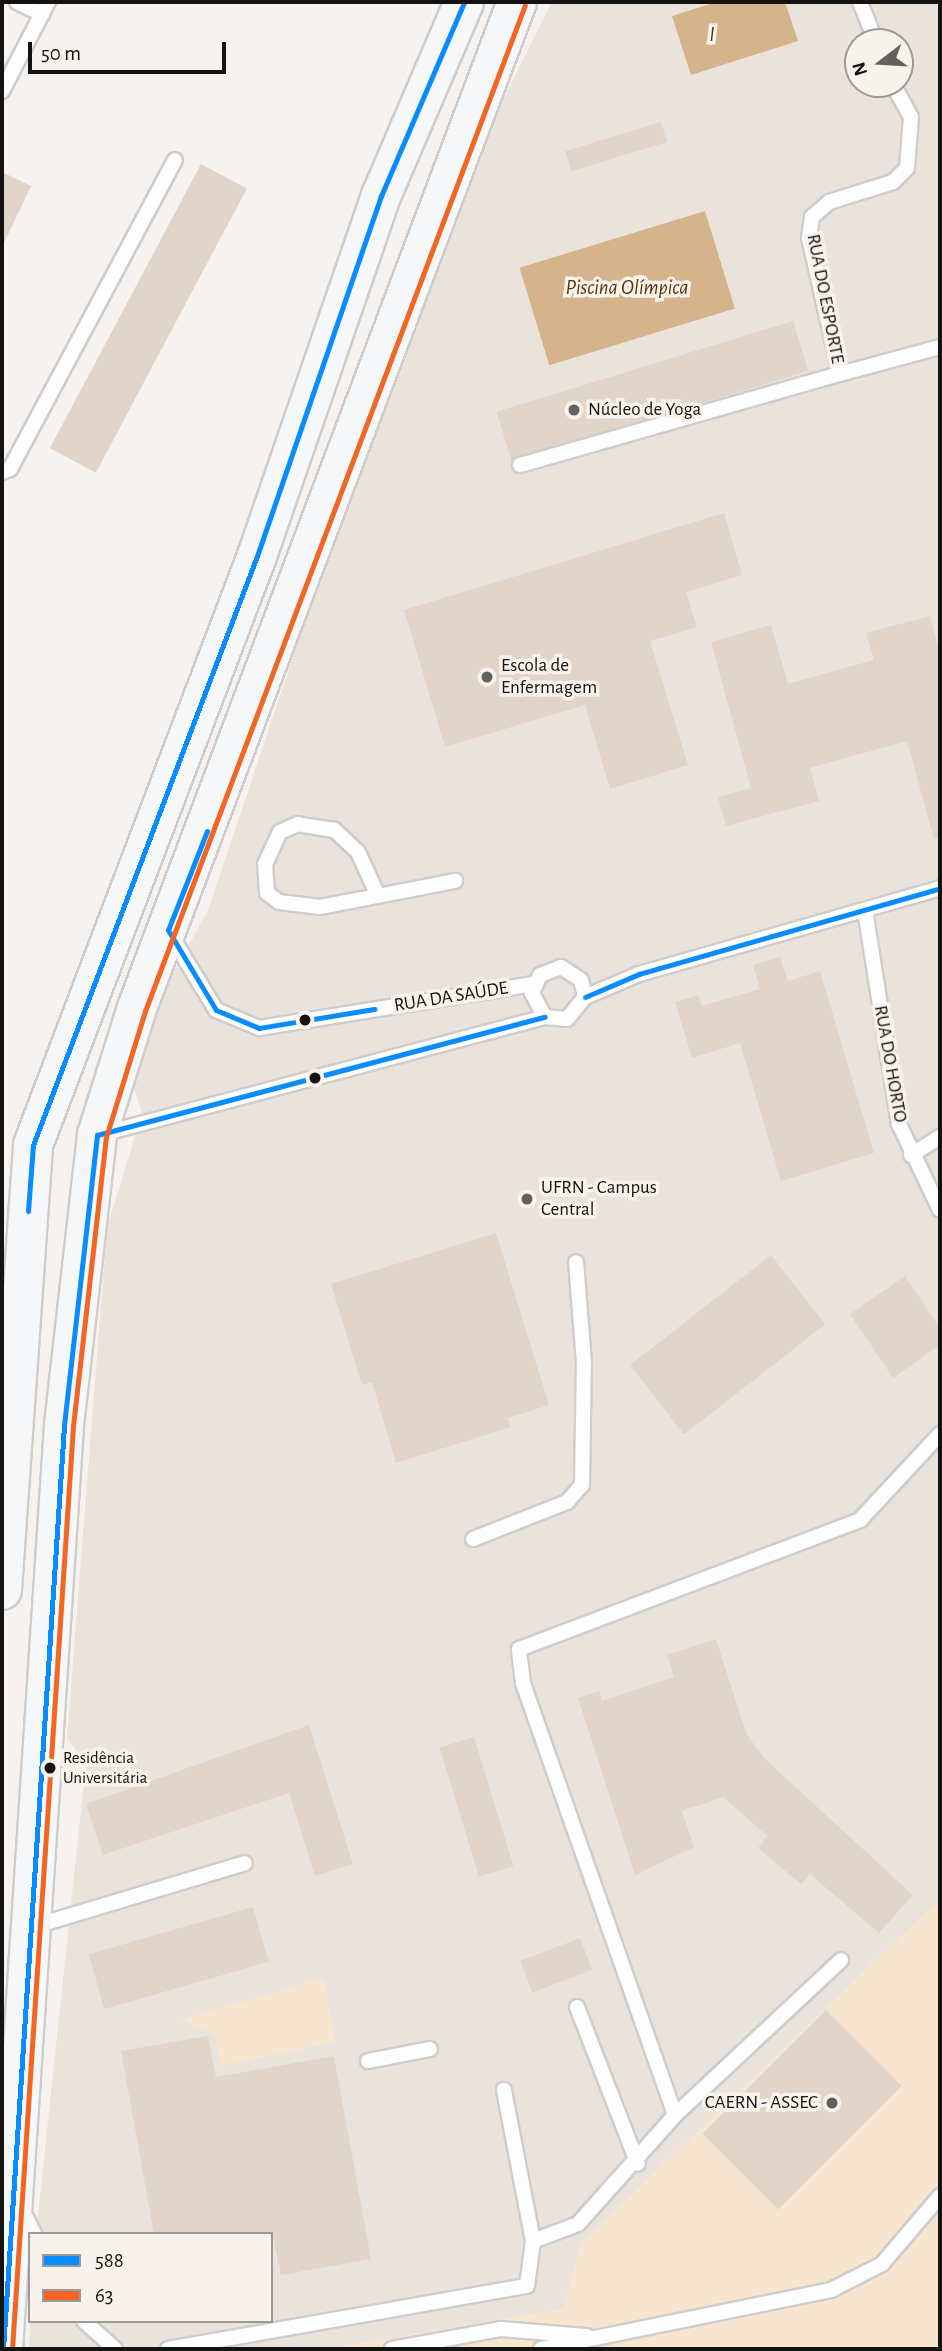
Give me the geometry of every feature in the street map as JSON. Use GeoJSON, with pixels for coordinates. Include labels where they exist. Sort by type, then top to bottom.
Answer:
{"type":"FeatureCollection","features":[{"type":"Feature","properties":{"kind":"main road"},"geometry":{"type":"LineString","coordinates":[[2,1590],[17,1144],[257,555],[381,196],[464,2]]}},
{"type":"Feature","properties":{"kind":"main road"},"geometry":{"type":"LineString","coordinates":[[13,2327],[16,2199],[31,1927],[64,1425],[97,1135],[168,930],[415,260],[517,2]]}},
{"type":"Feature","properties":{"kind":"lane"},"geometry":{"type":"LineString","coordinates":[[2,91],[45,8],[17,2]]}},
{"type":"Feature","properties":{"kind":"lane"},"geometry":{"type":"LineString","coordinates":[[860,2],[870,28]]}},
{"type":"Feature","properties":{"kind":"lane","name":"RUA DO ESPORTE"},"geometry":{"type":"LineString","coordinates":[[520,465],[840,374],[809,238],[812,217],[829,202],[893,182],[907,168],[911,117],[901,98]]}},
{"type":"Feature","properties":{"kind":"lane"},"geometry":{"type":"LineString","coordinates":[[2,472],[10,469],[175,160]]}},
{"type":"Feature","properties":{"kind":"lane"},"geometry":{"type":"LineString","coordinates":[[840,374],[940,347]]}},
{"type":"Feature","properties":{"kind":"lane"},"geometry":{"type":"LineString","coordinates":[[377,896],[358,852],[334,830],[298,824],[280,832],[265,864],[267,893],[279,902],[320,907],[455,881]]}},
{"type":"Feature","properties":{"kind":"lane","name":"RUA DA SAÚDE"},"geometry":{"type":"LineString","coordinates":[[97,1135],[545,1017],[567,1019],[585,997],[639,974],[940,888]]}},
{"type":"Feature","properties":{"kind":"lane","name":"RUA DO HORTO"},"geometry":{"type":"LineString","coordinates":[[866,910],[894,1100],[911,1155],[940,1210]]}},
{"type":"Feature","properties":{"kind":"lane","name":"RUA DA SAÚDE"},"geometry":{"type":"LineString","coordinates":[[168,930],[216,1010],[259,1028],[534,984],[561,967],[581,981],[585,997]]}},
{"type":"Feature","properties":{"kind":"lane","name":"RUA DA SAÚDE"},"geometry":{"type":"LineString","coordinates":[[534,984],[534,1002],[545,1017]]}},
{"type":"Feature","properties":{"kind":"lane"},"geometry":{"type":"LineString","coordinates":[[911,1155],[940,1137]]}},
{"type":"Feature","properties":{"kind":"lane"},"geometry":{"type":"LineString","coordinates":[[473,1539],[567,1502],[582,1485],[584,1363],[576,1262]]}},
{"type":"Feature","properties":{"kind":"lane"},"geometry":{"type":"LineString","coordinates":[[675,2115],[523,1683],[519,1648],[860,1520],[940,1434]]}},
{"type":"Feature","properties":{"kind":"lane"},"geometry":{"type":"LineString","coordinates":[[31,1927],[245,1863]]}},
{"type":"Feature","properties":{"kind":"lane"},"geometry":{"type":"LineString","coordinates":[[533,2241],[578,2224],[638,2164],[675,2115],[841,1960]]}},
{"type":"Feature","properties":{"kind":"lane"},"geometry":{"type":"LineString","coordinates":[[577,2007],[638,2164]]}},
{"type":"Feature","properties":{"kind":"lane"},"geometry":{"type":"LineString","coordinates":[[368,2061],[430,2049]]}},
{"type":"Feature","properties":{"kind":"lane"},"geometry":{"type":"LineString","coordinates":[[168,2349],[527,2286],[533,2241],[504,2090]]}},
{"type":"Feature","properties":{"kind":"lane"},"geometry":{"type":"LineString","coordinates":[[541,2349],[557,2342],[596,2337],[831,2290],[882,2264],[940,2196]]}},
{"type":"Feature","properties":{"kind":"lane"},"geometry":{"type":"LineString","coordinates":[[16,2199],[33,2232]]}},
{"type":"Feature","properties":{"kind":"lane"},"geometry":{"type":"LineString","coordinates":[[86,2323],[115,2349]]}},
{"type":"Feature","properties":{"kind":"lane"},"geometry":{"type":"LineString","coordinates":[[392,2349],[501,2329],[557,2342]]}},
{"type":"Feature","properties":{"kind":"shaded area","name":"UFRN - Campus Central"},"geometry":{"type":"Polygon","coordinates":[[[552,2],[940,2],[940,1899],[581,2244],[563,2309],[328,2349],[29,2349],[30,2323],[273,2323],[273,2232],[36,2232],[86,1764],[67,1738],[107,1228],[142,1113],[132,1081],[167,984],[208,910],[378,404],[479,148],[552,2]]]}},
{"type":"Feature","properties":{"kind":"shaded area","name":"CAERN - ASSEC"},"geometry":{"type":"Polygon","coordinates":[[[940,1899],[940,2349],[328,2349],[563,2309],[581,2244],[940,1899]]]}},
{"type":"Feature","properties":{"kind":"shaded area"},"geometry":{"type":"Polygon","coordinates":[[[324,1978],[335,2042],[221,2066],[215,2034],[180,2020],[324,1978]]]}},
{"type":"Feature","properties":{"kind":"water","name":"I"},"geometry":{"type":"Polygon","coordinates":[[[716,2],[785,2],[798,41],[691,75],[672,16],[716,2]]]}},
{"type":"Feature","properties":{"kind":"water","name":"Piscina Olímpica"},"geometry":{"type":"Polygon","coordinates":[[[705,211],[735,309],[549,365],[519,268],[705,211]]]}},
{"type":"Feature","properties":{"kind":"building"},"geometry":{"type":"Polygon","coordinates":[[[661,122],[667,142],[572,171],[565,151],[661,122]]]}},
{"type":"Feature","properties":{"kind":"building"},"geometry":{"type":"Polygon","coordinates":[[[201,164],[247,188],[96,473],[50,448],[201,164]]]}},
{"type":"Feature","properties":{"kind":"building"},"geometry":{"type":"Polygon","coordinates":[[[2,172],[31,186],[2,247],[2,172]]]}},
{"type":"Feature","properties":{"kind":"building"},"geometry":{"type":"Polygon","coordinates":[[[793,321],[808,371],[512,461],[497,412],[793,321]]]}},
{"type":"Feature","properties":{"kind":"building","name":"Escola de Enfermagem"},"geometry":{"type":"Polygon","coordinates":[[[724,513],[742,575],[686,592],[697,627],[650,641],[688,765],[610,789],[585,705],[445,747],[404,610],[724,513]]]}},
{"type":"Feature","properties":{"kind":"building"},"geometry":{"type":"Polygon","coordinates":[[[930,616],[940,654],[940,838],[934,839],[907,741],[810,768],[819,801],[726,826],[718,797],[751,788],[711,642],[771,625],[788,684],[874,660],[866,633],[930,616]]]}},
{"type":"Feature","properties":{"kind":"building"},"geometry":{"type":"Polygon","coordinates":[[[780,957],[788,981],[820,971],[874,1153],[781,1181],[740,1043],[692,1058],[675,1002],[698,995],[702,1006],[760,989],[753,965],[780,957]]]}},
{"type":"Feature","properties":{"kind":"building"},"geometry":{"type":"Polygon","coordinates":[[[496,1233],[549,1405],[508,1418],[511,1427],[396,1463],[372,1382],[362,1385],[331,1284],[496,1233]]]}},
{"type":"Feature","properties":{"kind":"building"},"geometry":{"type":"Polygon","coordinates":[[[771,1255],[825,1324],[684,1435],[630,1365],[771,1255]]]}},
{"type":"Feature","properties":{"kind":"building"},"geometry":{"type":"Polygon","coordinates":[[[905,1276],[940,1328],[940,1345],[893,1378],[850,1314],[905,1276]]]}},
{"type":"Feature","properties":{"kind":"building"},"geometry":{"type":"Polygon","coordinates":[[[716,1639],[746,1733],[764,1758],[913,1895],[879,1933],[810,1874],[801,1884],[758,1848],[767,1836],[723,1797],[682,1811],[694,1847],[635,1875],[578,1698],[599,1691],[602,1701],[674,1677],[667,1655],[716,1639]]]}},
{"type":"Feature","properties":{"kind":"building"},"geometry":{"type":"Polygon","coordinates":[[[309,1725],[353,1864],[315,1876],[289,1793],[103,1855],[86,1804],[309,1725]]]}},
{"type":"Feature","properties":{"kind":"building"},"geometry":{"type":"Polygon","coordinates":[[[474,1737],[513,1866],[479,1877],[440,1748],[474,1737]]]}},
{"type":"Feature","properties":{"kind":"building"},"geometry":{"type":"Polygon","coordinates":[[[253,1907],[269,1962],[104,2009],[89,1954],[253,1907]]]}},
{"type":"Feature","properties":{"kind":"building"},"geometry":{"type":"Polygon","coordinates":[[[580,1938],[592,1970],[532,1993],[520,1961],[580,1938]]]}},
{"type":"Feature","properties":{"kind":"building"},"geometry":{"type":"Polygon","coordinates":[[[826,2010],[902,2086],[778,2209],[702,2134],[826,2010]]]}},
{"type":"Feature","properties":{"kind":"building"},"geometry":{"type":"Polygon","coordinates":[[[208,2036],[216,2077],[334,2056],[371,2259],[281,2275],[273,2232],[154,2232],[121,2051],[208,2036]]]}},
{"type":"Feature","properties":{"kind":"transit line","name":"588"},"geometry":{"type":"LineString","coordinates":[[28,1211],[33,1145],[257,556],[381,196],[464,2]]}},
{"type":"Feature","properties":{"kind":"transit line","name":"63"},"geometry":{"type":"LineString","coordinates":[[12,2349],[73,1426],[106,1137],[145,1011],[525,5]]}},
{"type":"Feature","properties":{"kind":"transit line","name":"588"},"geometry":{"type":"LineString","coordinates":[[207,831],[168,930],[216,1010],[259,1028],[374,1009]]}},
{"type":"Feature","properties":{"kind":"transit line","name":"588"},"geometry":{"type":"LineString","coordinates":[[585,997],[639,974],[940,888]]}},
{"type":"Feature","properties":{"kind":"transit line","name":"588"},"geometry":{"type":"LineString","coordinates":[[3,2349],[64,1425],[97,1135],[545,1017]]}},
{"type":"Feature","properties":{"kind":"place","name":"Núcleo de Yoga"},"geometry":{"type":"Point","coordinates":[574,410]}},
{"type":"Feature","properties":{"kind":"place","name":"Escola de Enfermagem"},"geometry":{"type":"Point","coordinates":[487,677]}},
{"type":"Feature","properties":{"kind":"place","name":"UFRN - Campus Central"},"geometry":{"type":"Point","coordinates":[527,1199]}},
{"type":"Feature","properties":{"kind":"place","name":"Residência Universitária"},"geometry":{"type":"Point","coordinates":[50,1768]}},
{"type":"Feature","properties":{"kind":"place","name":"CAERN - ASSEC"},"geometry":{"type":"Point","coordinates":[832,2103]}}]}
